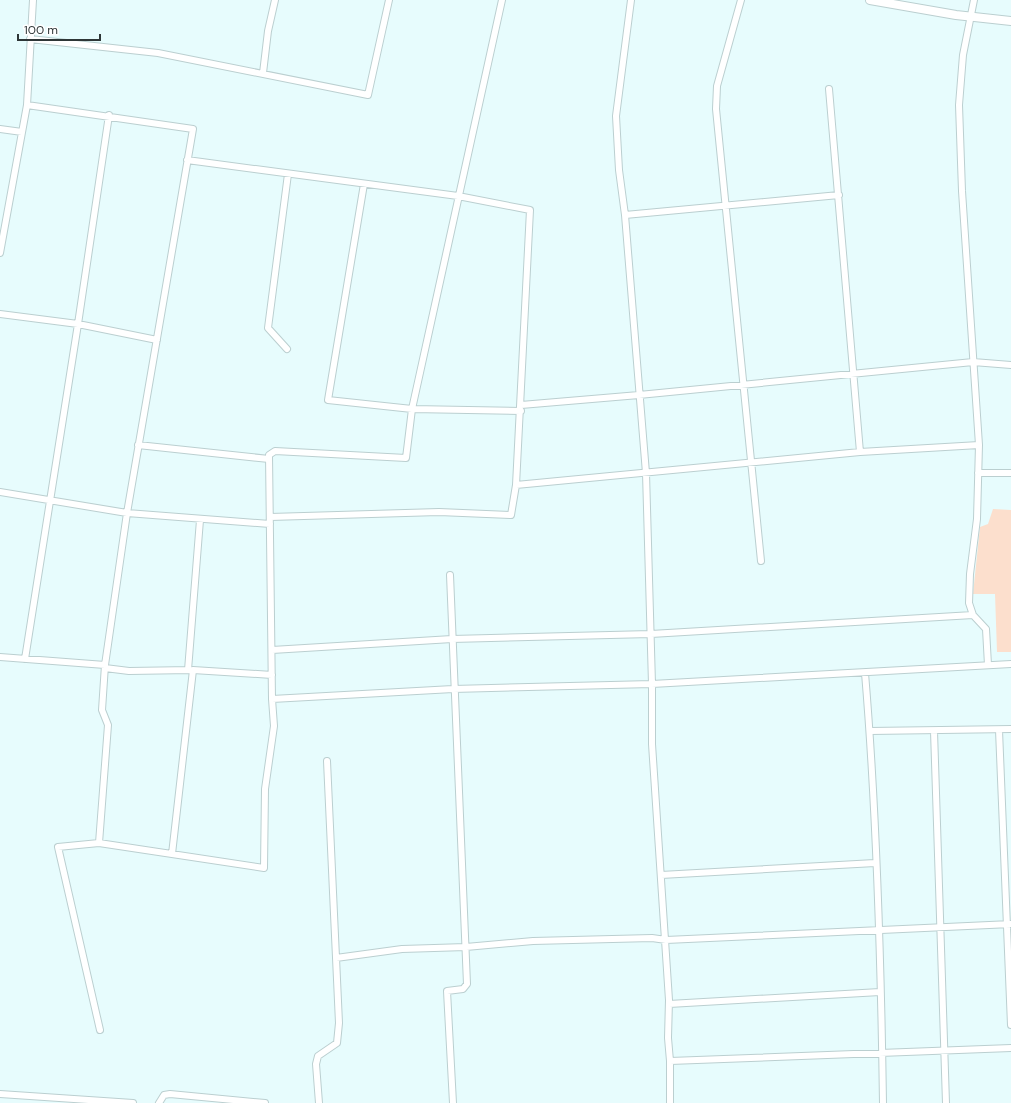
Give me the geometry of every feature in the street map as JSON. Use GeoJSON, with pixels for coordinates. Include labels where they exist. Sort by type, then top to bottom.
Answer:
{"type":"FeatureCollection","features":[{"type":"Feature","properties":{"kind":"street"},"geometry":{"type":"LineString","coordinates":[[0,253],[28,105],[33,0]]}},
{"type":"Feature","properties":{"kind":"street"},"geometry":{"type":"LineString","coordinates":[[263,73],[268,31],[275,0]]}},
{"type":"Feature","properties":{"kind":"street"},"geometry":{"type":"LineString","coordinates":[[30,39],[158,53],[368,95],[389,0]]}},
{"type":"Feature","properties":{"kind":"street"},"geometry":{"type":"LineString","coordinates":[[100,1030],[58,847],[99,843],[264,868],[265,789],[274,726],[272,699],[269,455],[275,451],[406,458],[412,409],[458,196],[477,120],[502,0]]}},
{"type":"Feature","properties":{"kind":"street"},"geometry":{"type":"LineString","coordinates":[[631,0],[616,116],[619,170],[625,215],[646,473],[651,634],[652,744],[666,940],[669,1004],[668,1038],[670,1061],[670,1103]]}},
{"type":"Feature","properties":{"kind":"street"},"geometry":{"type":"LineString","coordinates":[[741,0],[717,86],[716,109],[761,561]]}},
{"type":"Feature","properties":{"kind":"street"},"geometry":{"type":"LineString","coordinates":[[870,0],[1011,21]]}},
{"type":"Feature","properties":{"kind":"street"},"geometry":{"type":"LineString","coordinates":[[974,0],[963,55],[959,104],[962,191],[979,445],[977,519],[969,603],[974,614],[986,629],[988,666]]}},
{"type":"Feature","properties":{"kind":"street"},"geometry":{"type":"LineString","coordinates":[[829,89],[855,374],[860,452]]}},
{"type":"Feature","properties":{"kind":"street"},"geometry":{"type":"LineString","coordinates":[[28,105],[193,129],[127,512],[105,666],[102,710],[108,725],[99,843]]}},
{"type":"Feature","properties":{"kind":"street"},"geometry":{"type":"LineString","coordinates":[[25,659],[109,116]]}},
{"type":"Feature","properties":{"kind":"street"},"geometry":{"type":"LineString","coordinates":[[0,129],[22,132]]}},
{"type":"Feature","properties":{"kind":"street"},"geometry":{"type":"LineString","coordinates":[[187,160],[458,196],[530,210],[521,408],[516,486],[513,511],[511,515],[439,512],[270,517]]}},
{"type":"Feature","properties":{"kind":"street"},"geometry":{"type":"LineString","coordinates":[[287,349],[268,328],[288,174]]}},
{"type":"Feature","properties":{"kind":"street"},"geometry":{"type":"LineString","coordinates":[[364,184],[328,400],[412,409],[521,408],[973,362],[1011,365]]}},
{"type":"Feature","properties":{"kind":"street"},"geometry":{"type":"LineString","coordinates":[[625,215],[839,196]]}},
{"type":"Feature","properties":{"kind":"street"},"geometry":{"type":"LineString","coordinates":[[0,314],[78,324],[157,340]]}},
{"type":"Feature","properties":{"kind":"street"},"geometry":{"type":"LineString","coordinates":[[138,445],[269,458]]}},
{"type":"Feature","properties":{"kind":"street"},"geometry":{"type":"LineString","coordinates":[[516,486],[751,464],[860,452],[979,445]]}},
{"type":"Feature","properties":{"kind":"street"},"geometry":{"type":"LineString","coordinates":[[978,473],[1011,473]]}},
{"type":"Feature","properties":{"kind":"street"},"geometry":{"type":"LineString","coordinates":[[0,492],[127,512],[200,520],[270,524]]}},
{"type":"Feature","properties":{"kind":"street"},"geometry":{"type":"LineString","coordinates":[[172,854],[191,670],[200,520]]}},
{"type":"Feature","properties":{"kind":"street"},"geometry":{"type":"LineString","coordinates":[[450,575],[453,690],[467,984],[463,989],[447,991],[453,1103]]}},
{"type":"Feature","properties":{"kind":"street"},"geometry":{"type":"LineString","coordinates":[[272,650],[452,639],[651,634],[974,614]]}},
{"type":"Feature","properties":{"kind":"street"},"geometry":{"type":"LineString","coordinates":[[0,657],[105,666],[129,671],[191,670],[272,675]]}},
{"type":"Feature","properties":{"kind":"street"},"geometry":{"type":"LineString","coordinates":[[272,699],[453,690],[652,684],[1011,664]]}},
{"type":"Feature","properties":{"kind":"street"},"geometry":{"type":"LineString","coordinates":[[865,673],[870,731],[876,863],[883,1054],[883,1103]]}},
{"type":"Feature","properties":{"kind":"street"},"geometry":{"type":"LineString","coordinates":[[870,731],[1011,729]]}},
{"type":"Feature","properties":{"kind":"street"},"geometry":{"type":"LineString","coordinates":[[999,730],[1009,924],[1011,1025]]}},
{"type":"Feature","properties":{"kind":"street"},"geometry":{"type":"LineString","coordinates":[[934,731],[942,927],[946,1103]]}},
{"type":"Feature","properties":{"kind":"street"},"geometry":{"type":"LineString","coordinates":[[319,1103],[316,1064],[318,1056],[337,1044],[339,1023],[327,761]]}},
{"type":"Feature","properties":{"kind":"street"},"geometry":{"type":"LineString","coordinates":[[661,875],[876,863]]}},
{"type":"Feature","properties":{"kind":"street"},"geometry":{"type":"LineString","coordinates":[[336,958],[402,949],[533,941],[652,938],[666,940],[1009,924]]}},
{"type":"Feature","properties":{"kind":"street"},"geometry":{"type":"LineString","coordinates":[[669,1004],[880,992]]}},
{"type":"Feature","properties":{"kind":"street"},"geometry":{"type":"LineString","coordinates":[[670,1061],[1011,1048]]}},
{"type":"Feature","properties":{"kind":"street"},"geometry":{"type":"LineString","coordinates":[[0,1090],[0,1094],[132,1103]]}},
{"type":"Feature","properties":{"kind":"street"},"geometry":{"type":"LineString","coordinates":[[159,1103],[164,1095],[170,1094],[264,1103]]}},
{"type":"Feature","properties":{"kind":"shaded area"},"geometry":{"type":"Polygon","coordinates":[[[993,509],[1011,510],[1011,652],[997,652],[995,594],[973,594],[980,527],[988,524],[993,509]]]}}]}
